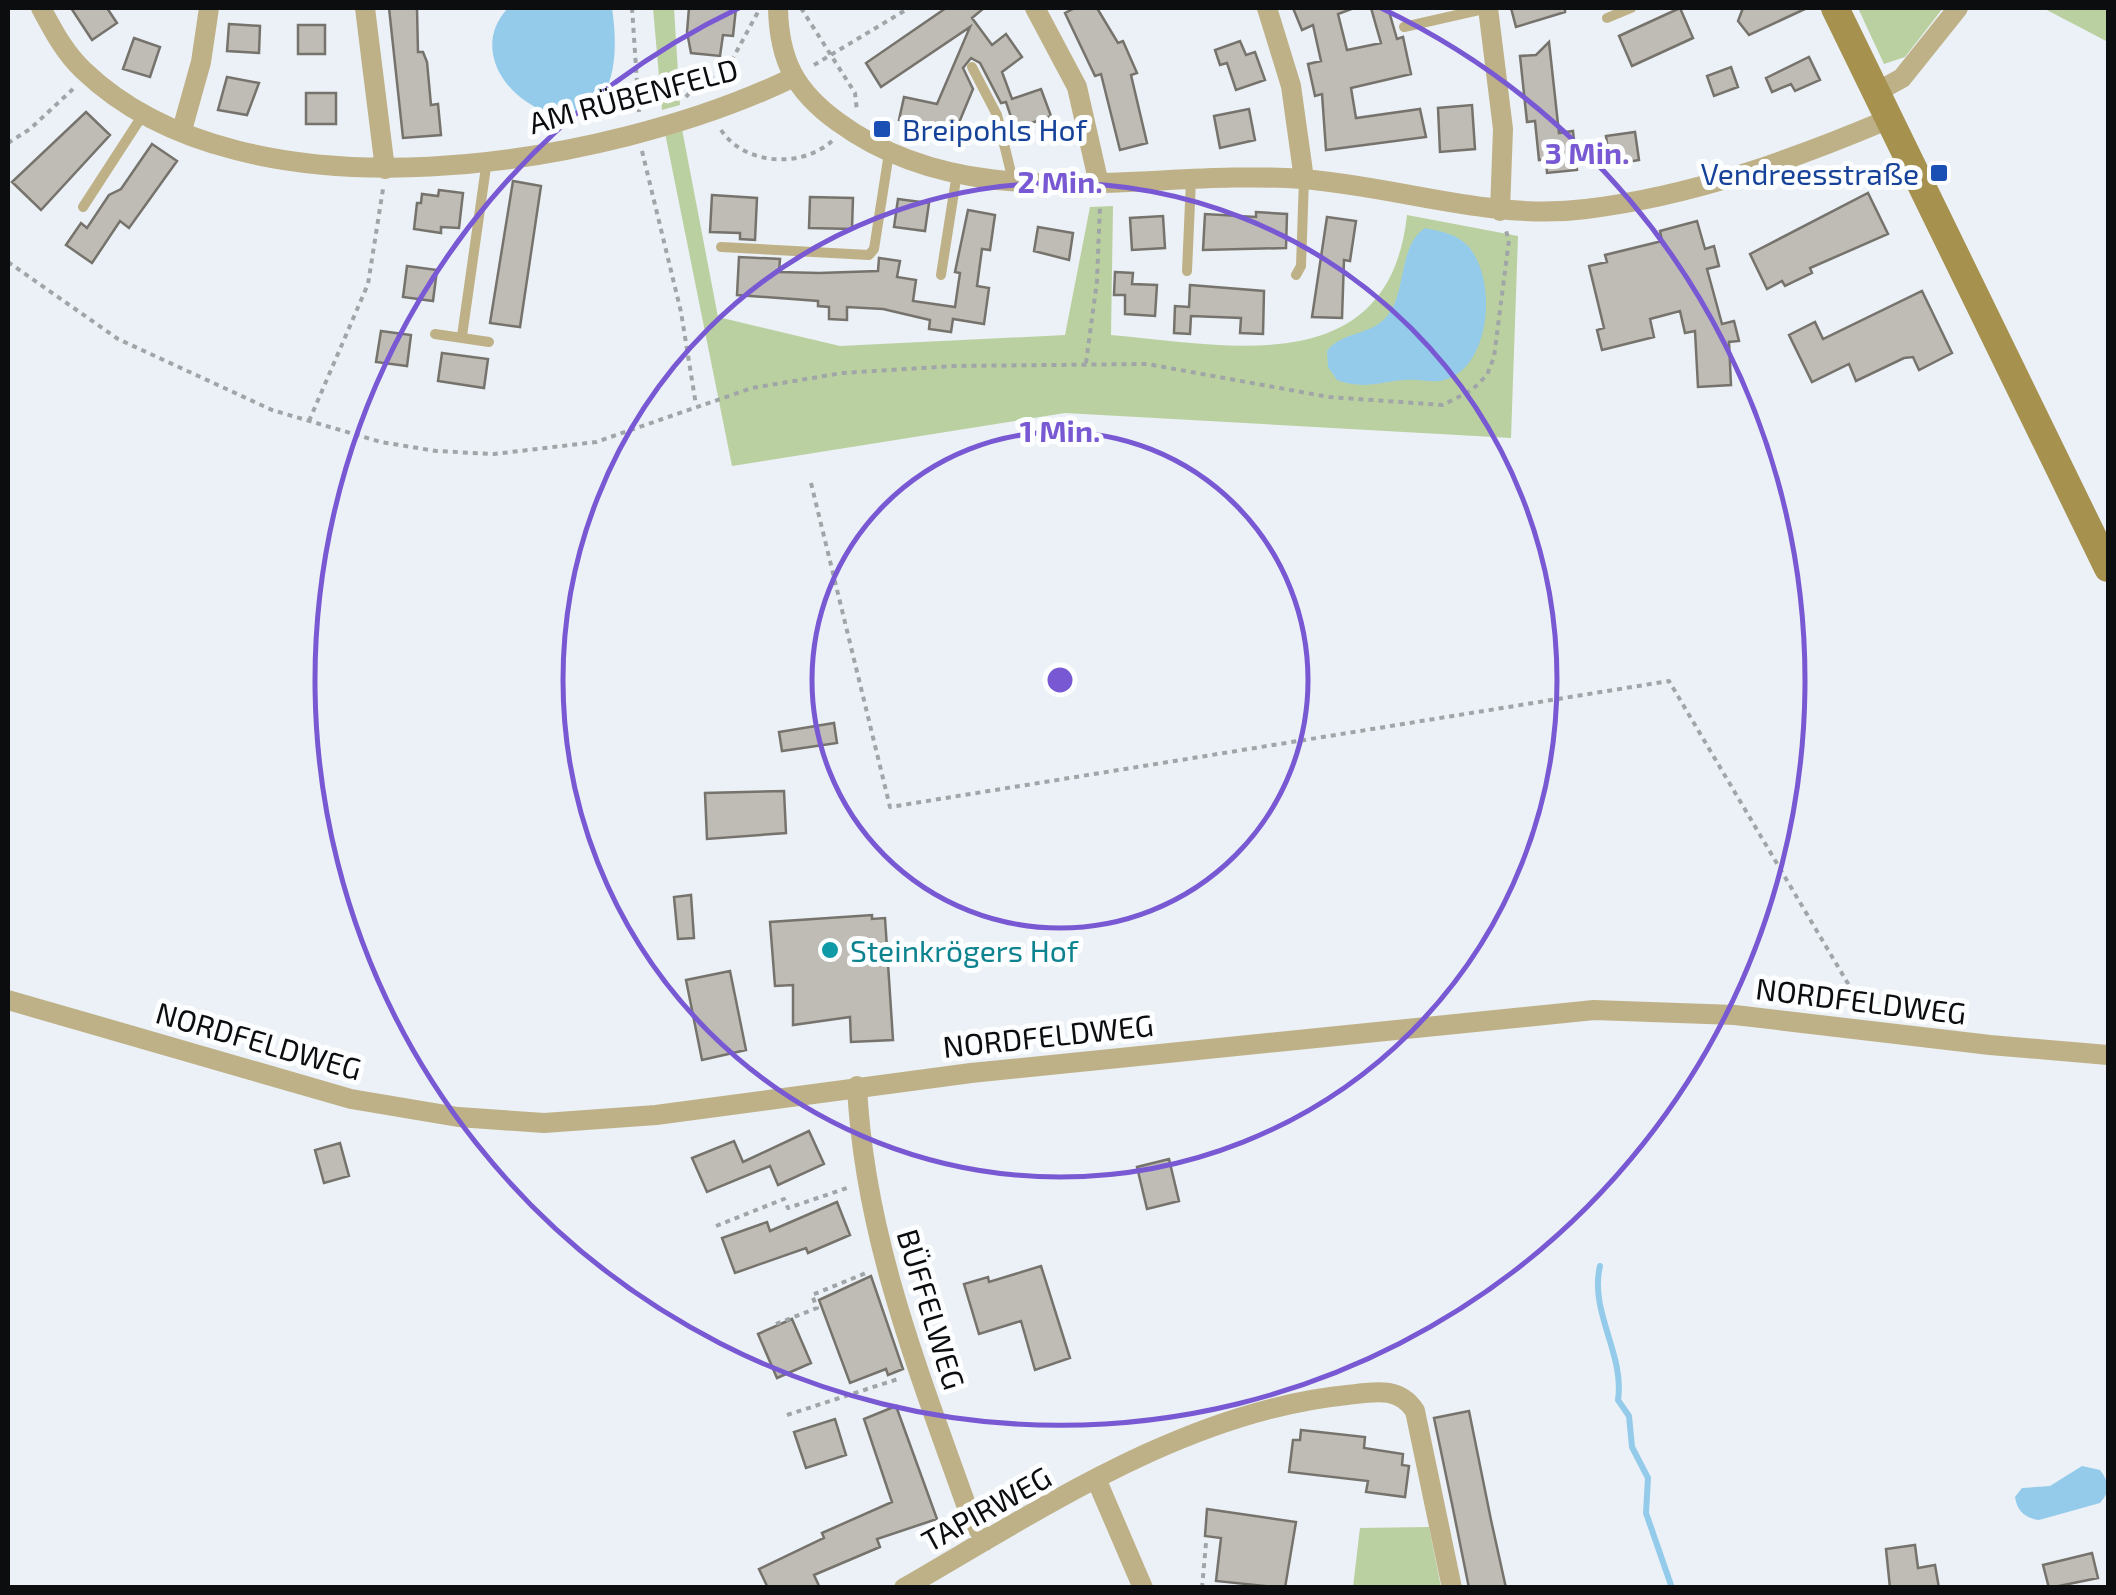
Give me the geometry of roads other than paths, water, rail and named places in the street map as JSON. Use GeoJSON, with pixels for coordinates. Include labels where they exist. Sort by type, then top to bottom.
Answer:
{"type":"FeatureCollection","features":[{"type":"Feature","properties":{"kind":"main road"},"geometry":{"type":"LineString","coordinates":[[1835,8],[2108,568]]}},
{"type":"Feature","properties":{"kind":"street","name":"AM RÜBENFELD"},"geometry":{"type":"LineString","coordinates":[[40,8],[69,55],[88,75],[145,112],[182,130],[266,157],[384,169],[487,160],[640,130],[729,106],[792,78]]}},
{"type":"Feature","properties":{"kind":"street"},"geometry":{"type":"LineString","coordinates":[[182,130],[201,62],[209,8]]}},
{"type":"Feature","properties":{"kind":"street"},"geometry":{"type":"LineString","coordinates":[[365,8],[384,169]]}},
{"type":"Feature","properties":{"kind":"street"},"geometry":{"type":"LineString","coordinates":[[778,8],[781,46],[792,78],[828,114],[890,152],[957,172],[1013,181],[1099,184],[1304,179],[1500,211],[1585,209],[1682,191],[1778,163],[1889,119]]}},
{"type":"Feature","properties":{"kind":"street"},"geometry":{"type":"LineString","coordinates":[[1034,8],[1078,86],[1099,184]]}},
{"type":"Feature","properties":{"kind":"street"},"geometry":{"type":"LineString","coordinates":[[1267,8],[1291,86],[1304,179]]}},
{"type":"Feature","properties":{"kind":"street"},"geometry":{"type":"LineString","coordinates":[[1488,8],[1503,129],[1500,211]]}},
{"type":"Feature","properties":{"kind":"street"},"geometry":{"type":"LineString","coordinates":[[1876,93],[1902,78],[1958,8]]}},
{"type":"Feature","properties":{"kind":"street","name":"NORDFELDWEG"},"geometry":{"type":"LineString","coordinates":[[8,1000],[351,1099],[507,1122],[592,1122],[856,1086],[1574,1011],[1673,1010],[2108,1055]]}},
{"type":"Feature","properties":{"kind":"street","name":"BÜFFELWEG"},"geometry":{"type":"LineString","coordinates":[[856,1086],[867,1185],[885,1266],[968,1513],[984,1541]]}},
{"type":"Feature","properties":{"kind":"street","name":"TAPIRWEG"},"geometry":{"type":"LineString","coordinates":[[904,1588],[984,1541],[1174,1442],[1268,1409],[1327,1397],[1390,1392],[1408,1400],[1415,1411],[1452,1588]]}},
{"type":"Feature","properties":{"kind":"street"},"geometry":{"type":"LineString","coordinates":[[1097,1481],[1144,1588]]}},
{"type":"Feature","properties":{"kind":"lane"},"geometry":{"type":"LineString","coordinates":[[1404,27],[1488,8]]}},
{"type":"Feature","properties":{"kind":"lane"},"geometry":{"type":"LineString","coordinates":[[1607,18],[1631,8]]}},
{"type":"Feature","properties":{"kind":"lane"},"geometry":{"type":"LineString","coordinates":[[972,67],[997,115],[1013,181]]}},
{"type":"Feature","properties":{"kind":"lane"},"geometry":{"type":"LineString","coordinates":[[83,207],[145,112]]}},
{"type":"Feature","properties":{"kind":"lane"},"geometry":{"type":"LineString","coordinates":[[721,247],[869,255],[874,250],[890,152]]}},
{"type":"Feature","properties":{"kind":"lane"},"geometry":{"type":"LineString","coordinates":[[462,336],[487,160]]}},
{"type":"Feature","properties":{"kind":"lane"},"geometry":{"type":"LineString","coordinates":[[941,275],[957,172]]}},
{"type":"Feature","properties":{"kind":"lane"},"geometry":{"type":"LineString","coordinates":[[1296,275],[1301,266],[1304,179]]}},
{"type":"Feature","properties":{"kind":"lane"},"geometry":{"type":"LineString","coordinates":[[1187,271],[1192,180]]}},
{"type":"Feature","properties":{"kind":"lane"},"geometry":{"type":"LineString","coordinates":[[435,334],[489,342]]}},
{"type":"Feature","properties":{"kind":"water"},"geometry":{"type":"Polygon","coordinates":[[[508,8],[612,8],[613,67],[598,102],[573,115],[544,111],[516,94],[498,68],[493,38],[508,8]]]}},
{"type":"Feature","properties":{"kind":"water"},"geometry":{"type":"Polygon","coordinates":[[[1425,228],[1448,234],[1468,246],[1483,275],[1486,313],[1477,349],[1469,363],[1444,380],[1363,385],[1337,380],[1328,367],[1327,351],[1341,340],[1374,327],[1388,315],[1410,246],[1425,228]]]}},
{"type":"Feature","properties":{"kind":"water"},"geometry":{"type":"Polygon","coordinates":[[[2082,1466],[2100,1470],[2105,1479],[2108,1486],[2100,1503],[2039,1520],[2020,1510],[2015,1497],[2022,1488],[2050,1486],[2082,1466]]]}},
{"type":"Feature","properties":{"kind":"waterway"},"geometry":{"type":"LineString","coordinates":[[1600,1266],[1599,1300],[1617,1366],[1618,1400],[1629,1416],[1632,1447],[1648,1478],[1646,1513],[1672,1588]]}},
{"type":"Feature","properties":{"kind":"place","name":"Breipohls Hof"},"geometry":{"type":"Point","coordinates":[882,129]}},
{"type":"Feature","properties":{"kind":"place","name":"Vendreesstraße"},"geometry":{"type":"Point","coordinates":[1939,173]}},
{"type":"Feature","properties":{"kind":"place","name":"Steinkrögers Hof"},"geometry":{"type":"Point","coordinates":[830,950]}}]}
